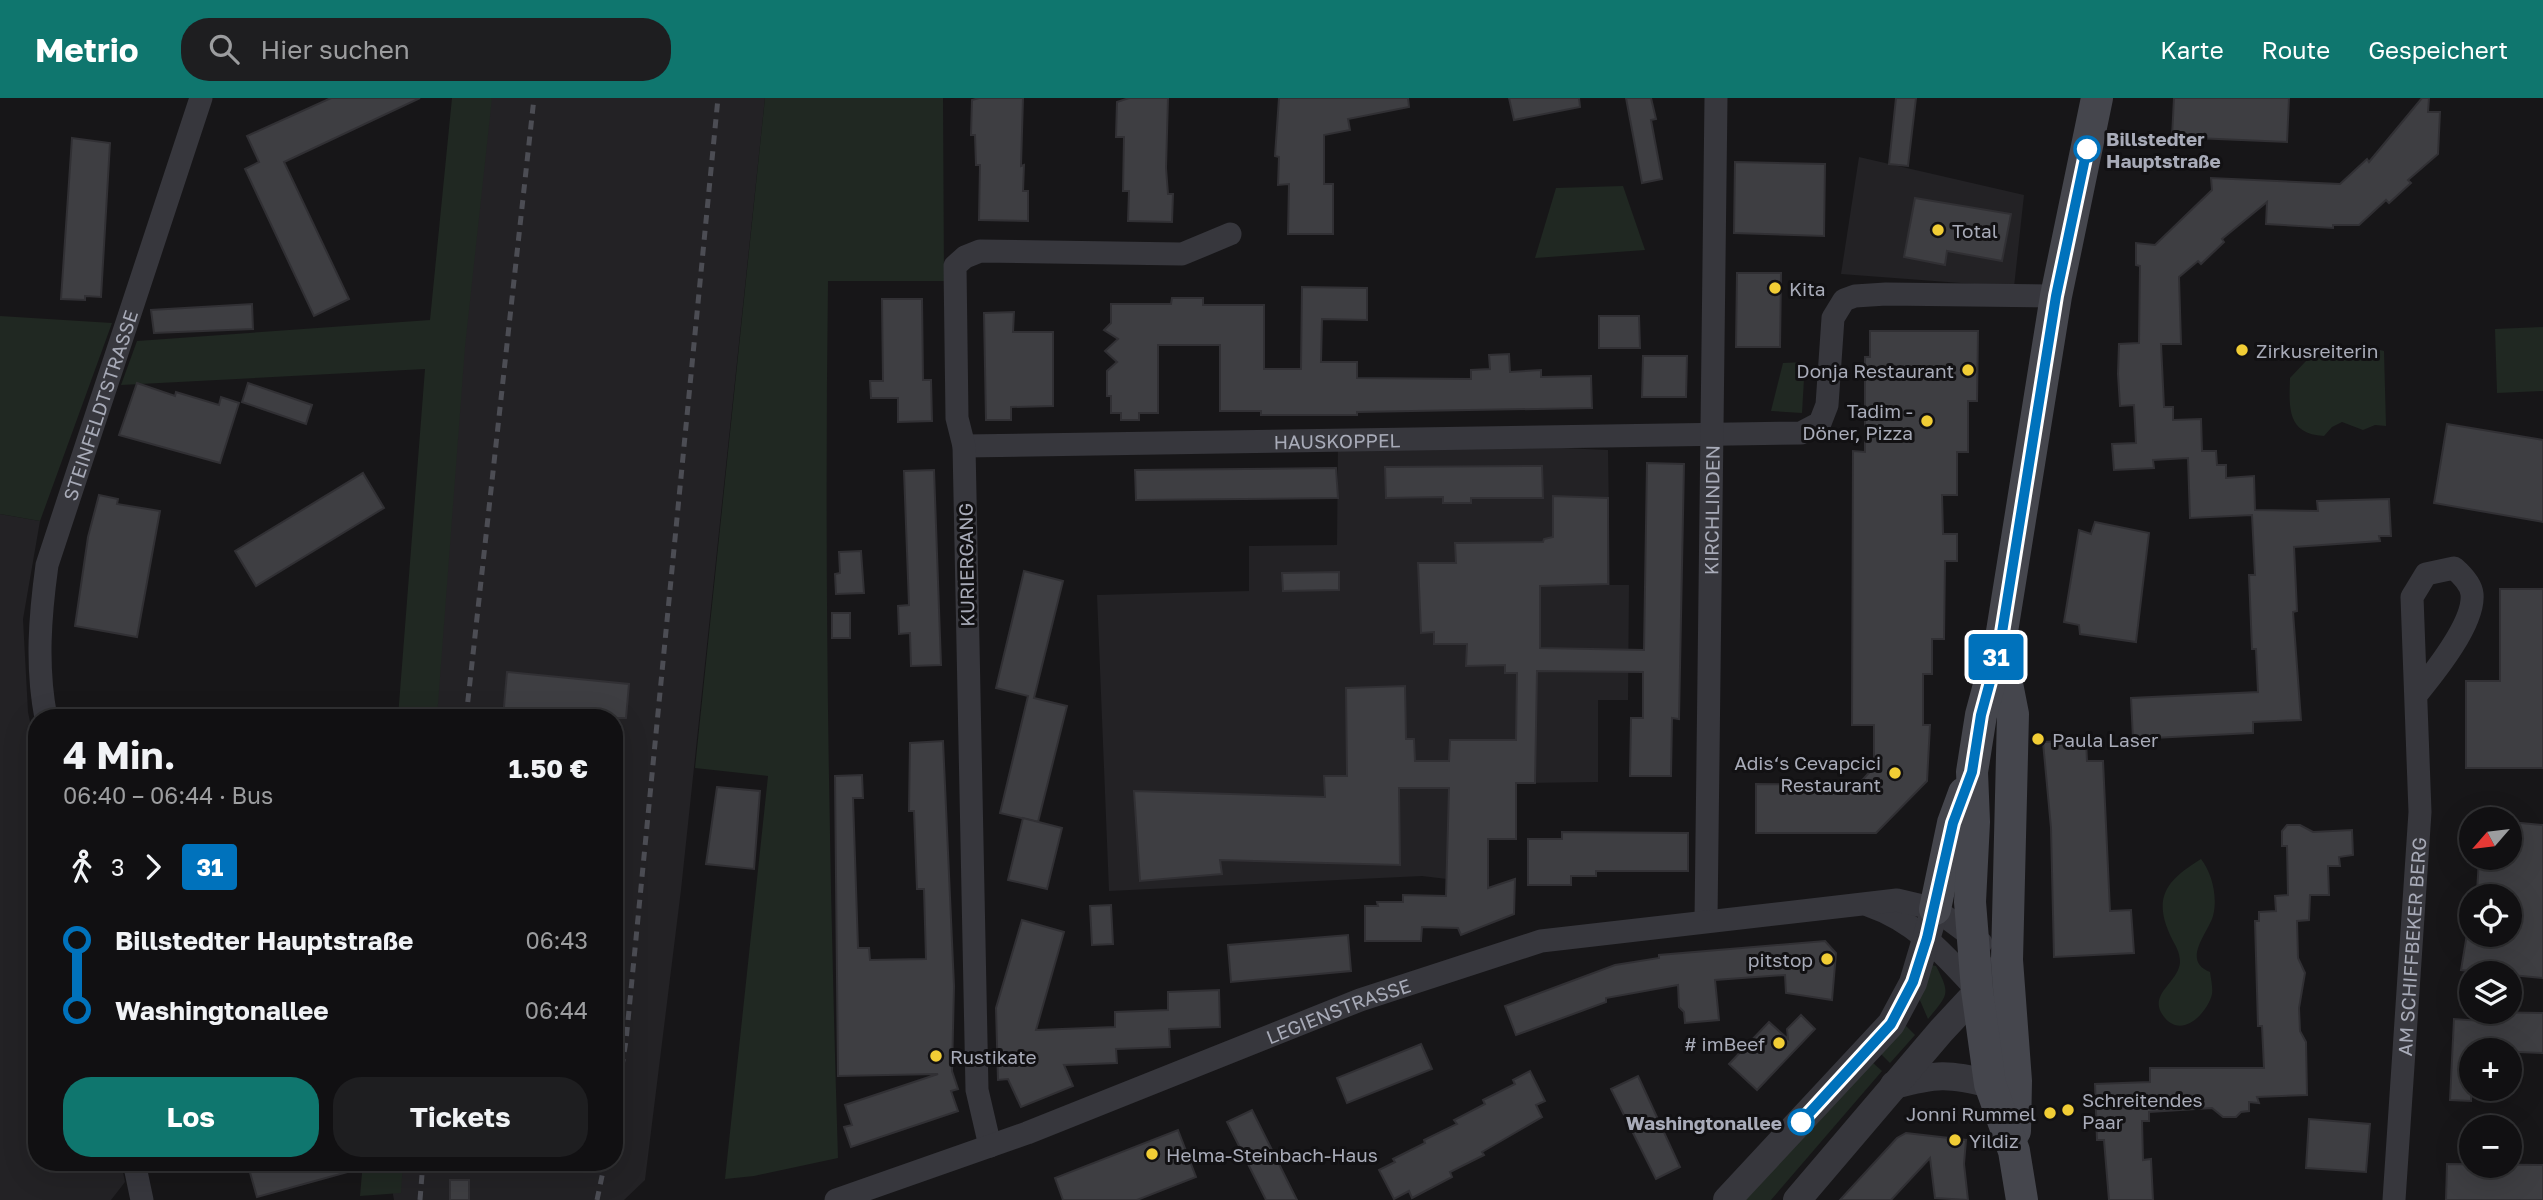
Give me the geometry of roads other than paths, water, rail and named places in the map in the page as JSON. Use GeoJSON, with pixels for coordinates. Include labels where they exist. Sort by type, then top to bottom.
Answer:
{"type":"FeatureCollection","features":[{"type":"Feature","properties":{"kind":"main road"},"geometry":{"type":"LineString","coordinates":[[2022,1200],[2014,1151],[1990,1084],[1977,990],[1972,937],[1972,772],[1981,715],[2000,645],[2056,296],[2097,98]]}},
{"type":"Feature","properties":{"kind":"main road"},"geometry":{"type":"LineString","coordinates":[[2000,645],[2013,714],[2007,960],[2016,1081],[2014,1151]]}},
{"type":"Feature","properties":{"kind":"main road"},"geometry":{"type":"LineString","coordinates":[[1931,924],[1953,823],[1972,772]]}},
{"type":"Feature","properties":{"kind":"street","name":"STEINFELDTSTRASSE"},"geometry":{"type":"LineString","coordinates":[[45,709],[39,618],[47,565],[201,98]]}},
{"type":"Feature","properties":{"kind":"street","name":"KIRCHLINDEN"},"geometry":{"type":"LineString","coordinates":[[1706,921],[1716,98]]}},
{"type":"Feature","properties":{"kind":"street","name":"KURIERGANG"},"geometry":{"type":"LineString","coordinates":[[990,1146],[977,1090],[964,446],[957,418],[955,266],[965,257],[980,251],[1182,254],[1230,234]]}},
{"type":"Feature","properties":{"kind":"street","name":"HAUSKOPPEL"},"geometry":{"type":"LineString","coordinates":[[964,446],[1801,433],[1820,424],[1827,405],[1833,318],[1844,300],[1855,296],[1886,294],[2056,296]]}},
{"type":"Feature","properties":{"kind":"street","name":"AM SCHIFFBEKER BERG"},"geometry":{"type":"LineString","coordinates":[[2394,1200],[2420,812],[2412,597],[2426,574],[2454,568],[2464,576],[2473,593],[2471,609],[2443,661],[2417,694]]}},
{"type":"Feature","properties":{"kind":"street","name":"LEGIENSTRASSE"},"geometry":{"type":"LineString","coordinates":[[835,1200],[990,1146],[1360,1000],[1541,940],[1897,901],[1919,893],[1941,878]]}},
{"type":"Feature","properties":{"kind":"street","name":"LEGIENSTRASSE"},"geometry":{"type":"LineString","coordinates":[[1897,901],[1931,924],[1977,990]]}},
{"type":"Feature","properties":{"kind":"street","name":"LEGIENSTRASSE"},"geometry":{"type":"LineString","coordinates":[[1863,903],[1972,937],[2007,960]]}},
{"type":"Feature","properties":{"kind":"street"},"geometry":{"type":"LineString","coordinates":[[1727,1200],[1891,1024],[1913,982],[1931,924]]}},
{"type":"Feature","properties":{"kind":"street"},"geometry":{"type":"LineString","coordinates":[[1797,1200],[1977,990],[2007,960]]}},
{"type":"Feature","properties":{"kind":"street"},"geometry":{"type":"LineString","coordinates":[[1894,1085],[1932,1075],[1952,1074],[1990,1084]]}},
{"type":"Feature","properties":{"kind":"street"},"geometry":{"type":"LineString","coordinates":[[136,1171],[142,1200]]}},
{"type":"Feature","properties":{"kind":"railway"},"geometry":{"type":"LineString","coordinates":[[467,709],[534,98]]}},
{"type":"Feature","properties":{"kind":"railway"},"geometry":{"type":"LineString","coordinates":[[623,1060],[718,98]]}},
{"type":"Feature","properties":{"kind":"railway"},"geometry":{"type":"LineString","coordinates":[[420,1200],[422,1171]]}},
{"type":"Feature","properties":{"kind":"railway"},"geometry":{"type":"LineString","coordinates":[[597,1200],[603,1171]]}},
{"type":"Feature","properties":{"kind":"place","name":"Billstedter Hauptstraße"},"geometry":{"type":"Point","coordinates":[2087,149]}},
{"type":"Feature","properties":{"kind":"place","name":"Total"},"geometry":{"type":"Point","coordinates":[1938,230]}},
{"type":"Feature","properties":{"kind":"place","name":"Kita"},"geometry":{"type":"Point","coordinates":[1775,288]}},
{"type":"Feature","properties":{"kind":"place","name":"Zirkusreiterin"},"geometry":{"type":"Point","coordinates":[2242,350]}},
{"type":"Feature","properties":{"kind":"place","name":"Donja Restaurant"},"geometry":{"type":"Point","coordinates":[1968,370]}},
{"type":"Feature","properties":{"kind":"place","name":"Tadim - Döner, Pizza"},"geometry":{"type":"Point","coordinates":[1927,421]}},
{"type":"Feature","properties":{"kind":"place","name":"Paula Laser"},"geometry":{"type":"Point","coordinates":[2038,739]}},
{"type":"Feature","properties":{"kind":"place","name":"Adis‘s Cevapcici Restaurant"},"geometry":{"type":"Point","coordinates":[1895,773]}},
{"type":"Feature","properties":{"kind":"place","name":"pitstop"},"geometry":{"type":"Point","coordinates":[1827,959]}},
{"type":"Feature","properties":{"kind":"place","name":"# imBeef"},"geometry":{"type":"Point","coordinates":[1779,1043]}},
{"type":"Feature","properties":{"kind":"place","name":"Rustikate"},"geometry":{"type":"Point","coordinates":[936,1056]}},
{"type":"Feature","properties":{"kind":"place","name":"Schreitendes Paar"},"geometry":{"type":"Point","coordinates":[2068,1110]}},
{"type":"Feature","properties":{"kind":"place","name":"Jonni Rummel"},"geometry":{"type":"Point","coordinates":[2050,1113]}},
{"type":"Feature","properties":{"kind":"place","name":"Washingtonallee"},"geometry":{"type":"Point","coordinates":[1801,1122]}},
{"type":"Feature","properties":{"kind":"place","name":"Yildiz"},"geometry":{"type":"Point","coordinates":[1955,1140]}},
{"type":"Feature","properties":{"kind":"place","name":"Helma-Steinbach-Haus"},"geometry":{"type":"Point","coordinates":[1152,1154]}}]}
